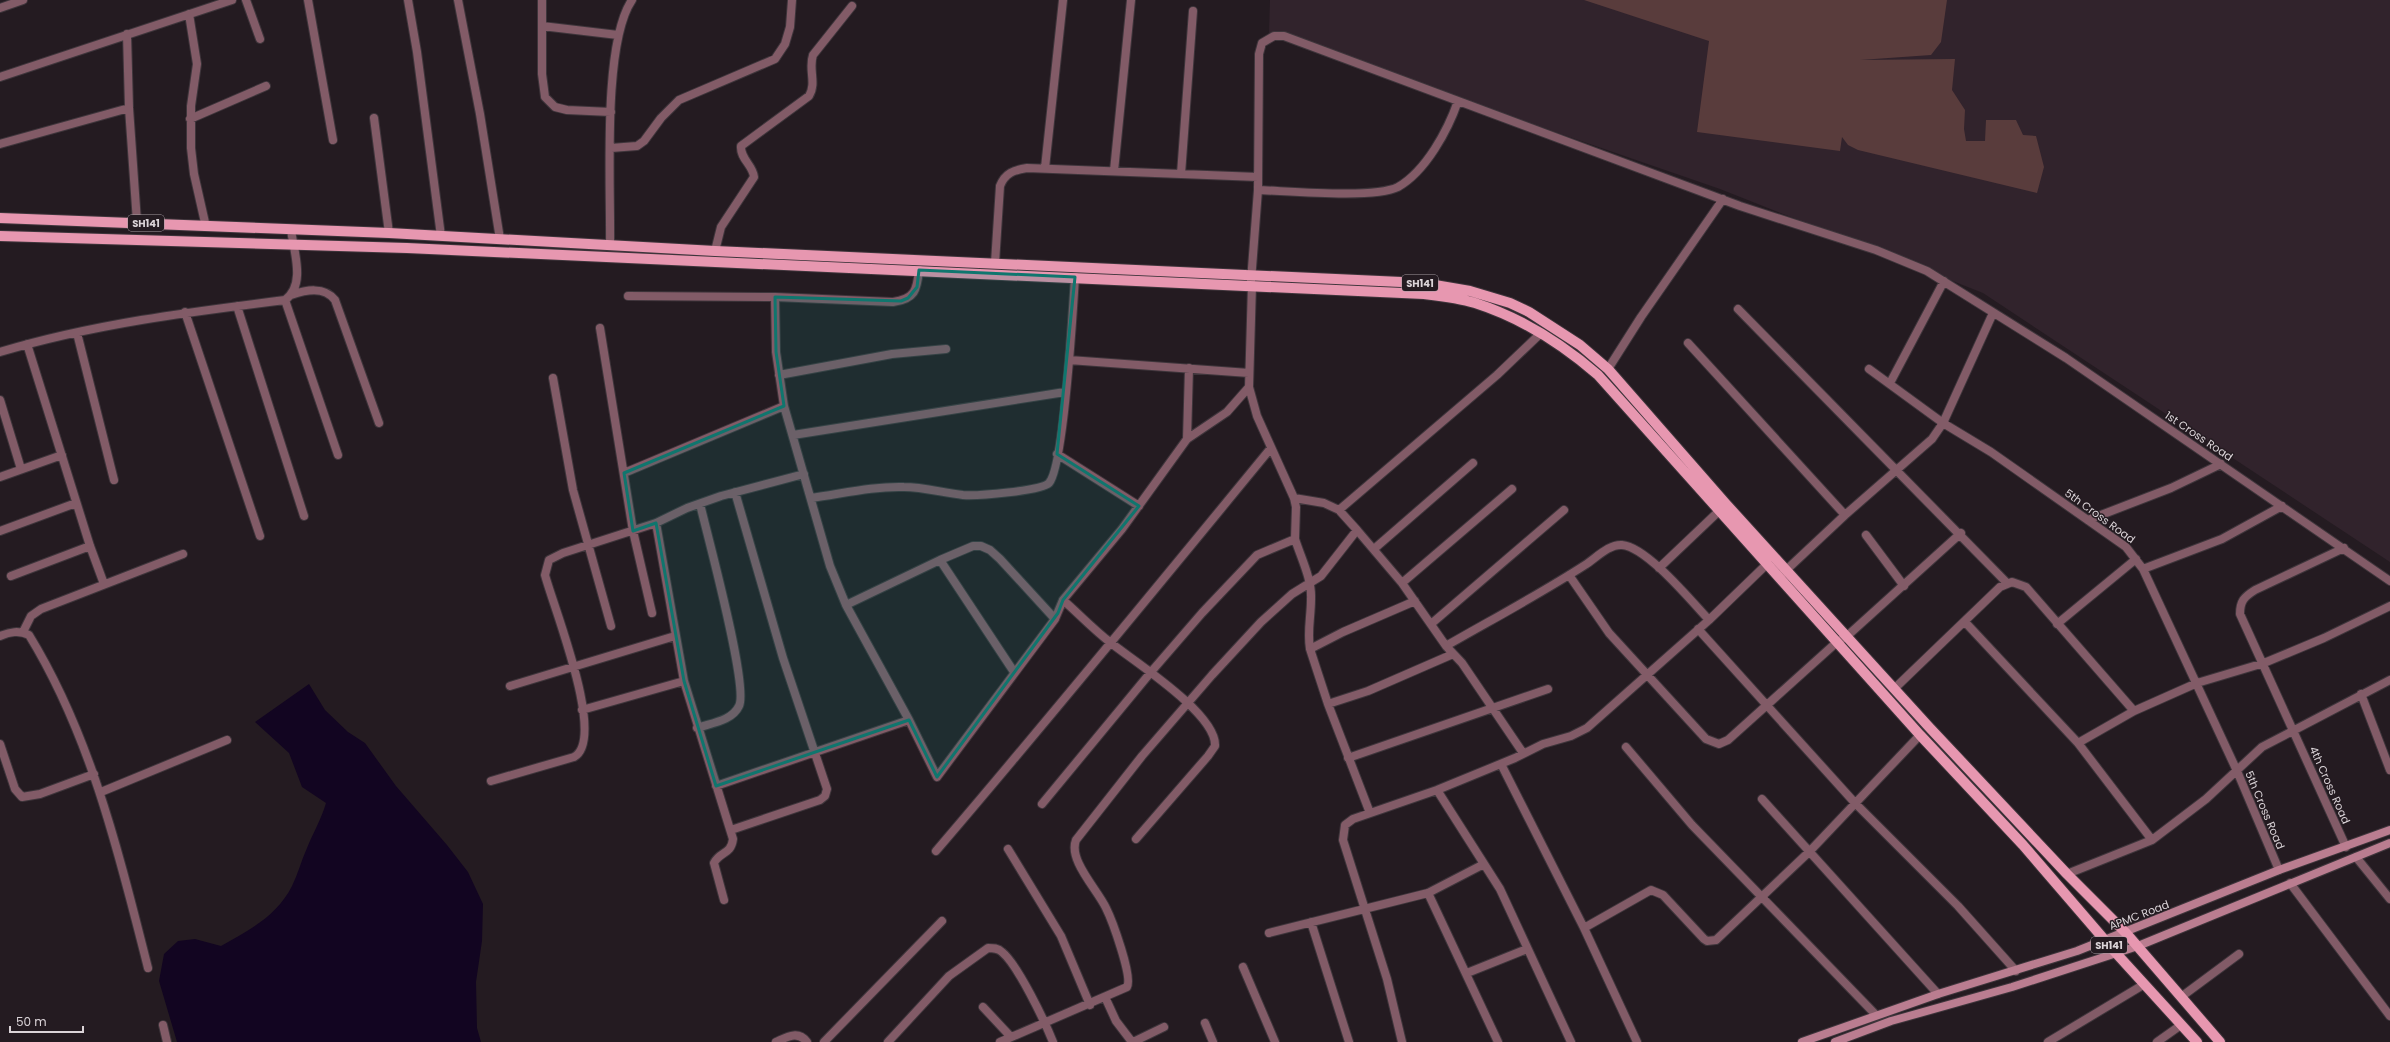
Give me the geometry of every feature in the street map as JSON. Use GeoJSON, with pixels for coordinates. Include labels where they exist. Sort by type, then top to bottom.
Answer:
{"type":"FeatureCollection","features":[{"type":"Feature","properties":{"kind":"main road","name":"SH141"},"geometry":{"type":"LineString","coordinates":[[0,218],[137,222],[206,227],[291,230]]}},
{"type":"Feature","properties":{"kind":"main road"},"geometry":{"type":"LineString","coordinates":[[291,230],[389,233]]}},
{"type":"Feature","properties":{"kind":"main road","name":"SH141"},"geometry":{"type":"LineString","coordinates":[[389,233],[610,244],[715,251],[995,264],[1424,294],[1475,302],[1522,322],[1567,348],[1598,375],[1778,577],[2023,845],[2144,985],[2197,1042]]}},
{"type":"Feature","properties":{"kind":"main road"},"geometry":{"type":"LineString","coordinates":[[0,236],[294,246]]}},
{"type":"Feature","properties":{"kind":"main road","name":"SH141"},"geometry":{"type":"LineString","coordinates":[[294,246],[389,248],[1075,277],[1252,282],[1423,283],[1470,291],[1510,304],[1550,324],[1580,345],[1608,369],[1846,637],[2067,874],[2126,933],[2180,997]]}},
{"type":"Feature","properties":{"kind":"main road"},"geometry":{"type":"LineString","coordinates":[[2180,997],[2220,1042]]}},
{"type":"Feature","properties":{"kind":"street"},"geometry":{"type":"LineString","coordinates":[[0,8],[23,0]]}},
{"type":"Feature","properties":{"kind":"street"},"geometry":{"type":"LineString","coordinates":[[0,76],[232,0]]}},
{"type":"Feature","properties":{"kind":"street"},"geometry":{"type":"LineString","coordinates":[[246,0],[260,39]]}},
{"type":"Feature","properties":{"kind":"street"},"geometry":{"type":"LineString","coordinates":[[308,0],[333,140]]}},
{"type":"Feature","properties":{"kind":"street"},"geometry":{"type":"LineString","coordinates":[[408,0],[417,52],[441,236]]}},
{"type":"Feature","properties":{"kind":"street"},"geometry":{"type":"LineString","coordinates":[[458,0],[480,114],[500,239]]}},
{"type":"Feature","properties":{"kind":"street"},"geometry":{"type":"LineString","coordinates":[[542,0],[542,74],[545,97],[549,104],[567,110],[611,112]]}},
{"type":"Feature","properties":{"kind":"street"},"geometry":{"type":"LineString","coordinates":[[610,244],[611,112],[618,35],[632,0]]}},
{"type":"Feature","properties":{"kind":"street"},"geometry":{"type":"LineString","coordinates":[[611,148],[637,146],[644,141],[661,118],[679,100],[775,59],[781,53],[786,38],[792,0]]}},
{"type":"Feature","properties":{"kind":"street"},"geometry":{"type":"LineString","coordinates":[[1045,168],[1062,0]]}},
{"type":"Feature","properties":{"kind":"street"},"geometry":{"type":"LineString","coordinates":[[1114,171],[1131,0]]}},
{"type":"Feature","properties":{"kind":"street"},"geometry":{"type":"LineString","coordinates":[[715,251],[721,227],[754,177],[754,173],[742,157],[741,146],[809,96],[813,89],[810,63],[813,55],[852,6]]}},
{"type":"Feature","properties":{"kind":"street"},"geometry":{"type":"LineString","coordinates":[[1181,174],[1193,10]]}},
{"type":"Feature","properties":{"kind":"street"},"geometry":{"type":"LineString","coordinates":[[189,14],[197,64],[190,119],[194,174],[206,227]]}},
{"type":"Feature","properties":{"kind":"street"},"geometry":{"type":"LineString","coordinates":[[542,26],[618,35]]}},
{"type":"Feature","properties":{"kind":"street"},"geometry":{"type":"LineString","coordinates":[[127,34],[129,108],[137,222]]}},
{"type":"Feature","properties":{"kind":"street","name":"1st Cross Road"},"geometry":{"type":"LineString","coordinates":[[1370,813],[1328,704],[1310,649],[1307,633],[1312,600],[1310,585],[1295,539],[1296,507],[1294,498],[1257,416],[1249,387],[1252,282],[1258,190],[1259,54],[1262,43],[1274,36],[1284,36],[1723,199],[1876,250],[1927,271],[2066,358],[2390,581]]}},
{"type":"Feature","properties":{"kind":"street"},"geometry":{"type":"LineString","coordinates":[[190,119],[266,86]]}},
{"type":"Feature","properties":{"kind":"street"},"geometry":{"type":"LineString","coordinates":[[1258,190],[1362,193],[1398,186],[1437,147],[1450,125],[1458,101]]}},
{"type":"Feature","properties":{"kind":"street"},"geometry":{"type":"LineString","coordinates":[[0,144],[129,108]]}},
{"type":"Feature","properties":{"kind":"street"},"geometry":{"type":"LineString","coordinates":[[374,118],[389,233]]}},
{"type":"Feature","properties":{"kind":"street"},"geometry":{"type":"LineString","coordinates":[[995,264],[1000,186],[1003,178],[1016,169],[1045,168],[1258,177]]}},
{"type":"Feature","properties":{"kind":"street"},"geometry":{"type":"LineString","coordinates":[[1608,369],[1641,318],[1723,199]]}},
{"type":"Feature","properties":{"kind":"street"},"geometry":{"type":"LineString","coordinates":[[288,298],[296,287],[298,274],[291,230]]}},
{"type":"Feature","properties":{"kind":"street"},"geometry":{"type":"LineString","coordinates":[[628,296],[775,297],[901,301],[908,298],[917,287],[918,270]]}},
{"type":"Feature","properties":{"kind":"street"},"geometry":{"type":"LineString","coordinates":[[811,498],[904,487],[965,495],[1027,490],[1048,484],[1052,478],[1057,454],[1069,360],[1075,277]]}},
{"type":"Feature","properties":{"kind":"street"},"geometry":{"type":"LineString","coordinates":[[1890,383],[1944,281]]}},
{"type":"Feature","properties":{"kind":"street"},"geometry":{"type":"LineString","coordinates":[[0,352],[27,344],[77,333],[185,312],[288,298],[311,290],[324,292],[331,295],[335,300],[345,323],[379,423]]}},
{"type":"Feature","properties":{"kind":"street"},"geometry":{"type":"LineString","coordinates":[[775,297],[779,375],[784,406],[830,566],[846,605],[909,720],[937,777],[1055,619],[1063,600],[1139,506],[1188,439],[1227,412],[1249,387]]}},
{"type":"Feature","properties":{"kind":"street"},"geometry":{"type":"LineString","coordinates":[[288,298],[338,455]]}},
{"type":"Feature","properties":{"kind":"street"},"geometry":{"type":"LineString","coordinates":[[237,306],[304,516]]}},
{"type":"Feature","properties":{"kind":"street"},"geometry":{"type":"LineString","coordinates":[[1738,309],[1897,468],[2008,583]]}},
{"type":"Feature","properties":{"kind":"street"},"geometry":{"type":"LineString","coordinates":[[185,312],[260,536]]}},
{"type":"Feature","properties":{"kind":"street"},"geometry":{"type":"LineString","coordinates":[[1778,577],[1897,468],[1932,439],[1943,423],[1993,313]]}},
{"type":"Feature","properties":{"kind":"street"},"geometry":{"type":"LineString","coordinates":[[600,328],[634,531],[652,613]]}},
{"type":"Feature","properties":{"kind":"street"},"geometry":{"type":"LineString","coordinates":[[77,333],[114,480]]}},
{"type":"Feature","properties":{"kind":"street"},"geometry":{"type":"LineString","coordinates":[[1339,510],[1498,375],[1541,333]]}},
{"type":"Feature","properties":{"kind":"street"},"geometry":{"type":"LineString","coordinates":[[1688,343],[1845,515]]}},
{"type":"Feature","properties":{"kind":"street"},"geometry":{"type":"LineString","coordinates":[[27,344],[76,503],[104,584]]}},
{"type":"Feature","properties":{"kind":"street"},"geometry":{"type":"LineString","coordinates":[[779,375],[892,354],[946,349]]}},
{"type":"Feature","properties":{"kind":"street"},"geometry":{"type":"LineString","coordinates":[[1069,360],[1249,373]]}},
{"type":"Feature","properties":{"kind":"street"},"geometry":{"type":"LineString","coordinates":[[1188,439],[1189,368]]}},
{"type":"Feature","properties":{"kind":"street","name":"5th Cross Road"},"geometry":{"type":"LineString","coordinates":[[1869,369],[1943,423],[1991,452],[2126,546],[2143,569],[2197,683],[2237,771],[2279,870]]}},
{"type":"Feature","properties":{"kind":"street"},"geometry":{"type":"LineString","coordinates":[[553,378],[572,490],[611,626]]}},
{"type":"Feature","properties":{"kind":"street"},"geometry":{"type":"LineString","coordinates":[[793,435],[953,412],[1065,392]]}},
{"type":"Feature","properties":{"kind":"street"},"geometry":{"type":"LineString","coordinates":[[0,400],[21,469]]}},
{"type":"Feature","properties":{"kind":"street"},"geometry":{"type":"LineString","coordinates":[[624,473],[784,406]]}},
{"type":"Feature","properties":{"kind":"street"},"geometry":{"type":"LineString","coordinates":[[936,851],[1045,724],[1110,642],[1172,570],[1271,448]]}},
{"type":"Feature","properties":{"kind":"street"},"geometry":{"type":"LineString","coordinates":[[1057,454],[1139,506]]}},
{"type":"Feature","properties":{"kind":"street"},"geometry":{"type":"LineString","coordinates":[[0,477],[62,456]]}},
{"type":"Feature","properties":{"kind":"street"},"geometry":{"type":"LineString","coordinates":[[1374,549],[1473,463]]}},
{"type":"Feature","properties":{"kind":"street"},"geometry":{"type":"LineString","coordinates":[[2088,520],[2170,488],[2221,464]]}},
{"type":"Feature","properties":{"kind":"street"},"geometry":{"type":"LineString","coordinates":[[491,781],[579,754],[584,744],[582,710],[574,667],[548,585],[546,567],[549,560],[554,556],[634,531],[700,504],[735,492],[804,474]]}},
{"type":"Feature","properties":{"kind":"street"},"geometry":{"type":"LineString","coordinates":[[1402,583],[1512,489]]}},
{"type":"Feature","properties":{"kind":"street"},"geometry":{"type":"LineString","coordinates":[[731,830],[808,805],[825,796],[827,789],[781,650],[735,492]]}},
{"type":"Feature","properties":{"kind":"street"},"geometry":{"type":"LineString","coordinates":[[1294,498],[1324,503],[1339,510],[1357,530],[1402,583],[1446,646],[1462,663],[1523,753]]}},
{"type":"Feature","properties":{"kind":"street"},"geometry":{"type":"LineString","coordinates":[[0,531],[76,503]]}},
{"type":"Feature","properties":{"kind":"street"},"geometry":{"type":"LineString","coordinates":[[697,728],[730,717],[740,705],[741,692],[731,634],[700,504]]}},
{"type":"Feature","properties":{"kind":"street"},"geometry":{"type":"LineString","coordinates":[[2143,569],[2222,539],[2282,506]]}},
{"type":"Feature","properties":{"kind":"street"},"geometry":{"type":"LineString","coordinates":[[1431,624],[1564,510]]}},
{"type":"Feature","properties":{"kind":"street"},"geometry":{"type":"LineString","coordinates":[[1659,568],[1719,511]]}},
{"type":"Feature","properties":{"kind":"street"},"geometry":{"type":"LineString","coordinates":[[656,523],[684,681],[697,728],[731,830],[732,846],[714,863],[724,900]]}},
{"type":"Feature","properties":{"kind":"street"},"geometry":{"type":"LineString","coordinates":[[1000,1042],[1090,1005],[1127,987],[1129,976],[1106,908],[1075,857],[1074,845],[1081,832],[1137,762],[1261,622],[1292,594],[1302,587],[1310,585],[1321,576],[1357,530]]}},
{"type":"Feature","properties":{"kind":"street"},"geometry":{"type":"LineString","coordinates":[[1569,575],[1609,633],[1706,739],[1712,743],[1722,744],[1768,705],[1837,642],[1846,637],[1904,586],[1961,533]]}},
{"type":"Feature","properties":{"kind":"street"},"geometry":{"type":"LineString","coordinates":[[1866,535],[1904,586]]}},
{"type":"Feature","properties":{"kind":"street"},"geometry":{"type":"LineString","coordinates":[[1042,804],[1150,672],[1202,613],[1257,555],[1295,539]]}},
{"type":"Feature","properties":{"kind":"street"},"geometry":{"type":"LineString","coordinates":[[1446,646],[1569,575],[1601,554],[1614,547],[1623,545],[1640,553],[1659,568],[1708,620]]}},
{"type":"Feature","properties":{"kind":"street"},"geometry":{"type":"LineString","coordinates":[[11,576],[90,546]]}},
{"type":"Feature","properties":{"kind":"street"},"geometry":{"type":"LineString","coordinates":[[846,605],[972,546],[981,546],[990,550],[1055,619]]}},
{"type":"Feature","properties":{"kind":"street","name":"4th Cross Road"},"geometry":{"type":"LineString","coordinates":[[2344,548],[2245,596],[2240,604],[2240,614],[2346,847]]}},
{"type":"Feature","properties":{"kind":"street"},"geometry":{"type":"LineString","coordinates":[[23,632],[31,616],[41,609],[183,554]]}},
{"type":"Feature","properties":{"kind":"street"},"geometry":{"type":"LineString","coordinates":[[940,560],[1014,672]]}},
{"type":"Feature","properties":{"kind":"street"},"geometry":{"type":"LineString","coordinates":[[2057,624],[2136,560]]}},
{"type":"Feature","properties":{"kind":"street"},"geometry":{"type":"LineString","coordinates":[[1402,1042],[1395,1006],[1366,909],[1343,840],[1345,825],[1353,819],[1437,790],[1501,764],[1547,742],[1571,736],[1587,728],[1648,675],[1767,564]]}},
{"type":"Feature","properties":{"kind":"street"},"geometry":{"type":"LineString","coordinates":[[1894,689],[1966,622],[2000,587],[2008,583],[2017,582],[2026,587],[2134,711]]}},
{"type":"Feature","properties":{"kind":"street"},"geometry":{"type":"LineString","coordinates":[[1063,600],[1110,642],[1189,703],[1209,726],[1215,739],[1215,746],[1136,839]]}},
{"type":"Feature","properties":{"kind":"street"},"geometry":{"type":"LineString","coordinates":[[1310,649],[1343,632],[1415,601]]}},
{"type":"Feature","properties":{"kind":"street"},"geometry":{"type":"LineString","coordinates":[[2078,743],[2134,711],[2197,683],[2264,664],[2324,638],[2390,606]]}},
{"type":"Feature","properties":{"kind":"street"},"geometry":{"type":"LineString","coordinates":[[1966,622],[2078,743],[2152,840]]}},
{"type":"Feature","properties":{"kind":"street"},"geometry":{"type":"LineString","coordinates":[[1698,629],[1855,803],[1958,906],[2016,971]]}},
{"type":"Feature","properties":{"kind":"street"},"geometry":{"type":"LineString","coordinates":[[0,636],[10,632],[23,632],[29,635],[62,695],[101,792],[148,968]]}},
{"type":"Feature","properties":{"kind":"street"},"geometry":{"type":"LineString","coordinates":[[510,686],[675,636]]}},
{"type":"Feature","properties":{"kind":"street"},"geometry":{"type":"LineString","coordinates":[[1328,704],[1368,691],[1453,654]]}},
{"type":"Feature","properties":{"kind":"street"},"geometry":{"type":"LineString","coordinates":[[2067,874],[2152,840],[2206,799],[2262,747],[2294,732],[2361,694],[2390,680]]}},
{"type":"Feature","properties":{"kind":"street"},"geometry":{"type":"LineString","coordinates":[[582,710],[684,681]]}},
{"type":"Feature","properties":{"kind":"street"},"geometry":{"type":"LineString","coordinates":[[1348,758],[1492,707],[1548,689]]}},
{"type":"Feature","properties":{"kind":"street"},"geometry":{"type":"LineString","coordinates":[[2361,694],[2390,770]]}},
{"type":"Feature","properties":{"kind":"street"},"geometry":{"type":"LineString","coordinates":[[716,786],[909,720]]}},
{"type":"Feature","properties":{"kind":"street"},"geometry":{"type":"LineString","coordinates":[[1584,928],[1651,890],[1663,895],[1704,939],[1712,942],[1721,937],[1810,851],[1920,734]]}},
{"type":"Feature","properties":{"kind":"street"},"geometry":{"type":"LineString","coordinates":[[101,792],[227,740]]}},
{"type":"Feature","properties":{"kind":"street"},"geometry":{"type":"LineString","coordinates":[[0,744],[15,789],[22,797],[40,794],[94,774]]}},
{"type":"Feature","properties":{"kind":"street"},"geometry":{"type":"LineString","coordinates":[[1626,747],[1692,825],[1761,898],[1876,1015]]}},
{"type":"Feature","properties":{"kind":"street"},"geometry":{"type":"LineString","coordinates":[[1501,764],[1584,928],[1637,1042]]}},
{"type":"Feature","properties":{"kind":"street"},"geometry":{"type":"LineString","coordinates":[[1437,790],[1500,890],[1571,1042]]}},
{"type":"Feature","properties":{"kind":"street"},"geometry":{"type":"LineString","coordinates":[[1762,799],[1938,994]]}},
{"type":"Feature","properties":{"kind":"street","name":"APMC Road"},"geometry":{"type":"LineString","coordinates":[[1808,1041],[1876,1015],[1938,994],[2016,971],[2126,933],[2279,870],[2390,830]]}},
{"type":"Feature","properties":{"kind":"street"},"geometry":{"type":"LineString","coordinates":[[1835,1042],[1891,1021],[2012,987],[2115,952],[2138,946],[2390,843]]}},
{"type":"Feature","properties":{"kind":"street"},"geometry":{"type":"LineString","coordinates":[[1008,849],[1061,936],[1090,1005]]}},
{"type":"Feature","properties":{"kind":"street"},"geometry":{"type":"LineString","coordinates":[[2356,856],[2390,899]]}},
{"type":"Feature","properties":{"kind":"street"},"geometry":{"type":"LineString","coordinates":[[1269,933],[1428,893],[1484,864]]}},
{"type":"Feature","properties":{"kind":"street"},"geometry":{"type":"LineString","coordinates":[[2290,883],[2390,1016]]}},
{"type":"Feature","properties":{"kind":"street"},"geometry":{"type":"LineString","coordinates":[[1428,893],[1467,973],[1498,1042]]}},
{"type":"Feature","properties":{"kind":"street"},"geometry":{"type":"LineString","coordinates":[[824,1042],[942,921]]}},
{"type":"Feature","properties":{"kind":"street"},"geometry":{"type":"LineString","coordinates":[[1312,922],[1348,1042]]}},
{"type":"Feature","properties":{"kind":"street"},"geometry":{"type":"LineString","coordinates":[[888,1042],[949,976],[988,948],[997,949],[1003,952],[1014,967],[1054,1042]]}},
{"type":"Feature","properties":{"kind":"street"},"geometry":{"type":"LineString","coordinates":[[1467,973],[1527,949]]}},
{"type":"Feature","properties":{"kind":"street"},"geometry":{"type":"LineString","coordinates":[[2180,997],[2238,954]]}},
{"type":"Feature","properties":{"kind":"street"},"geometry":{"type":"LineString","coordinates":[[1242,967],[1275,1042]]}},
{"type":"Feature","properties":{"kind":"street"},"geometry":{"type":"LineString","coordinates":[[2048,1042],[2144,985]]}},
{"type":"Feature","properties":{"kind":"street"},"geometry":{"type":"LineString","coordinates":[[1105,998],[1116,1021],[1133,1042],[1164,1027]]}},
{"type":"Feature","properties":{"kind":"street"},"geometry":{"type":"LineString","coordinates":[[983,1007],[1011,1037]]}},
{"type":"Feature","properties":{"kind":"street"},"geometry":{"type":"LineString","coordinates":[[1205,1023],[1213,1042]]}},
{"type":"Feature","properties":{"kind":"street"},"geometry":{"type":"LineString","coordinates":[[163,1025],[167,1042]]}},
{"type":"Feature","properties":{"kind":"street"},"geometry":{"type":"LineString","coordinates":[[2157,1042],[2181,1025]]}},
{"type":"Feature","properties":{"kind":"street"},"geometry":{"type":"LineString","coordinates":[[776,1042],[795,1035],[802,1036],[806,1042]]}},
{"type":"Feature","properties":{"kind":"highlighted area"},"geometry":{"type":"Polygon","coordinates":[[[919,270],[1075,277],[1057,454],[1139,506],[1063,600],[1058,613],[937,777],[909,720],[716,786],[684,681],[656,523],[633,531],[624,473],[784,406],[776,352],[775,297],[901,301],[908,298],[917,287],[919,270]]]}},
{"type":"Feature","properties":{"kind":"shaded area"},"geometry":{"type":"Polygon","coordinates":[[[1270,0],[2390,0],[2390,562],[1983,293],[1720,189],[1269,33],[1270,0]]]}},
{"type":"Feature","properties":{"kind":"shaded area"},"geometry":{"type":"Polygon","coordinates":[[[1584,0],[1947,0],[1941,42],[1931,55],[1860,60],[1955,59],[1952,90],[1965,110],[1964,129],[1966,141],[1985,141],[1986,120],[2016,120],[2023,135],[2036,136],[2044,167],[2037,193],[1858,150],[1848,145],[1842,137],[1840,151],[1697,132],[1709,41],[1584,0]]]}},
{"type":"Feature","properties":{"kind":"shaded area"},"geometry":{"type":"Polygon","coordinates":[[[309,684],[325,710],[348,732],[365,743],[396,786],[447,845],[468,872],[483,904],[482,941],[476,982],[477,1028],[481,1042],[177,1042],[159,981],[164,954],[178,941],[195,939],[221,946],[261,922],[270,914],[286,897],[292,886],[324,809],[326,803],[302,787],[289,753],[255,722],[309,684]]]}}]}
